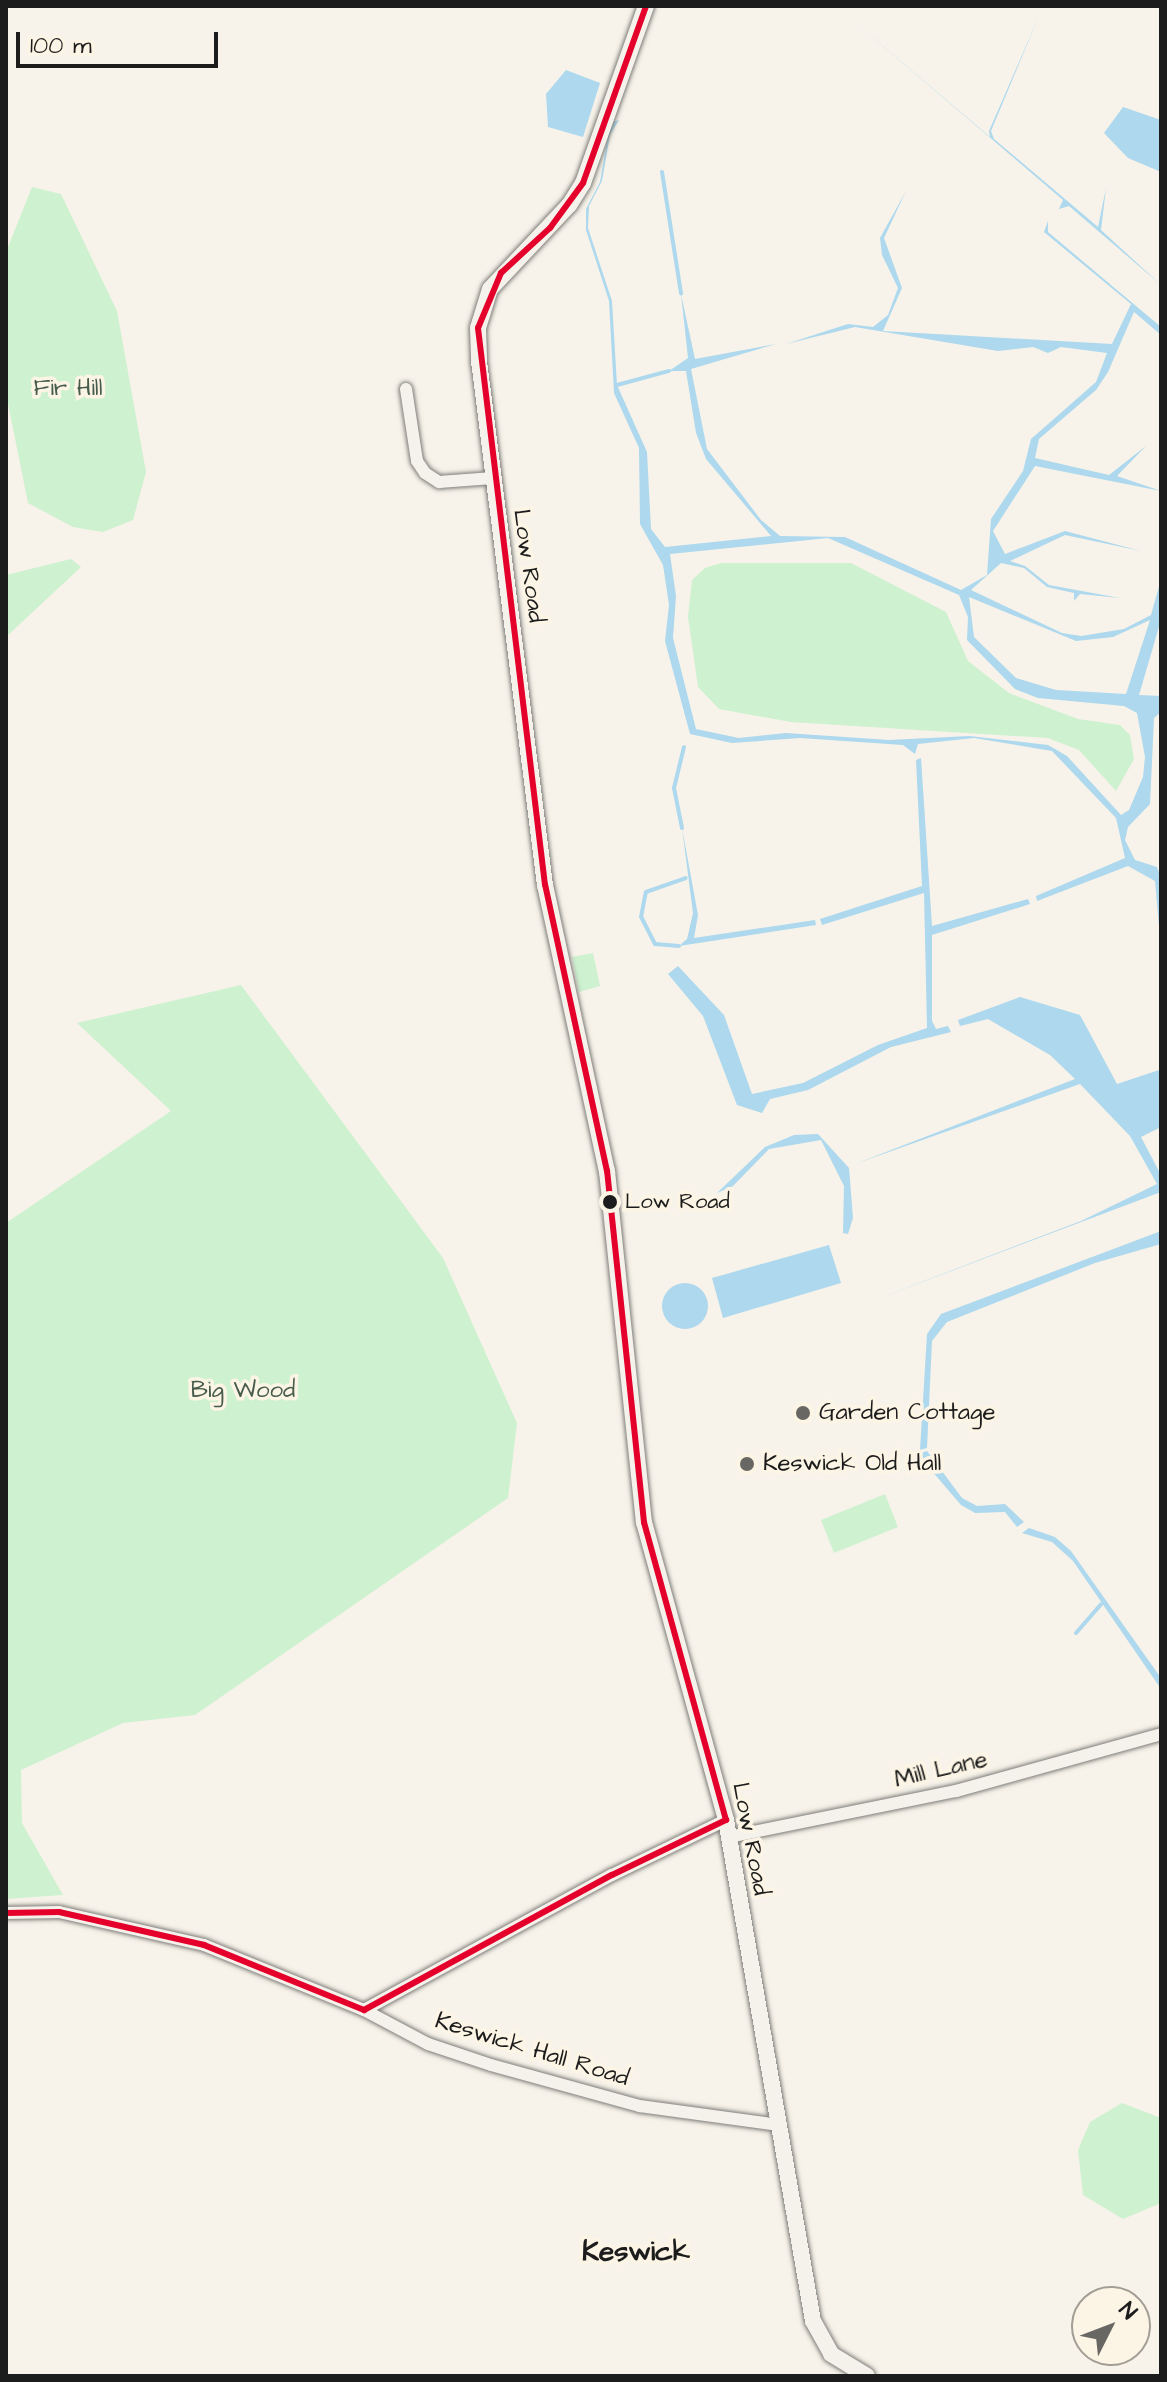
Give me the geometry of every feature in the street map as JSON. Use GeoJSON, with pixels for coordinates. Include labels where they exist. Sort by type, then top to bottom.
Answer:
{"type":"FeatureCollection","features":[{"type":"Feature","properties":{"kind":"street","name":"Low Road"},"geometry":{"type":"LineString","coordinates":[[646,6],[583,183],[550,228],[501,273],[483,306],[479,361],[545,885],[607,1171],[644,1522],[728,1829],[817,2333],[831,2354],[867,2376]]}},
{"type":"Feature","properties":{"kind":"street"},"geometry":{"type":"LineString","coordinates":[[406,389],[417,461],[425,473],[439,482],[493,478]]}},
{"type":"Feature","properties":{"kind":"street","name":"Mill Lane"},"geometry":{"type":"LineString","coordinates":[[364,2010],[612,1875],[728,1829],[956,1791],[1161,1734]]}},
{"type":"Feature","properties":{"kind":"street","name":"Keswick Hall Road"},"geometry":{"type":"LineString","coordinates":[[6,1913],[59,1912],[204,1945],[364,2010],[428,2044],[491,2065],[640,2106],[779,2125]]}},
{"type":"Feature","properties":{"kind":"green space","name":"Fir Hill"},"geometry":{"type":"Polygon","coordinates":[[[32,187],[61,194],[117,311],[146,472],[133,520],[103,532],[73,527],[28,503],[6,394],[6,252],[32,187]]]}},
{"type":"Feature","properties":{"kind":"green space"},"geometry":{"type":"Polygon","coordinates":[[[71,559],[81,567],[6,637],[6,575],[71,559]]]}},
{"type":"Feature","properties":{"kind":"green space"},"geometry":{"type":"Polygon","coordinates":[[[721,563],[851,563],[946,612],[968,661],[1009,693],[1078,719],[1120,725],[1130,735],[1134,759],[1116,791],[1079,750],[1048,738],[791,722],[719,709],[698,687],[688,617],[692,580],[705,568],[721,563]]]}},
{"type":"Feature","properties":{"kind":"green space"},"geometry":{"type":"Polygon","coordinates":[[[593,953],[600,986],[579,992],[572,957],[593,953]]]}},
{"type":"Feature","properties":{"kind":"green space","name":"Big Wood"},"geometry":{"type":"Polygon","coordinates":[[[241,985],[443,1258],[517,1423],[508,1498],[195,1715],[123,1723],[21,1770],[22,1823],[63,1895],[6,1899],[6,1223],[171,1111],[77,1023],[241,985]]]}},
{"type":"Feature","properties":{"kind":"green space"},"geometry":{"type":"Polygon","coordinates":[[[885,1494],[898,1527],[834,1553],[821,1520],[885,1494]]]}},
{"type":"Feature","properties":{"kind":"green space"},"geometry":{"type":"Polygon","coordinates":[[[1122,2103],[1161,2118],[1161,2203],[1123,2219],[1083,2195],[1078,2150],[1090,2122],[1122,2103]]]}},
{"type":"Feature","properties":{"kind":"water"},"geometry":{"type":"Polygon","coordinates":[[[836,6],[990,137],[989,131],[1039,16],[991,131],[994,139],[1098,227],[1106,188],[1101,230],[1161,285],[1069,206],[1059,209],[1063,200],[836,6]]]}},
{"type":"Feature","properties":{"kind":"water"},"geometry":{"type":"Polygon","coordinates":[[[566,70],[600,83],[583,137],[548,127],[546,94],[566,70]]]}},
{"type":"Feature","properties":{"kind":"water"},"geometry":{"type":"Polygon","coordinates":[[[1123,107],[1161,120],[1161,172],[1128,158],[1104,133],[1123,107]]]}},
{"type":"Feature","properties":{"kind":"water"},"geometry":{"type":"Polygon","coordinates":[[[619,120],[610,135],[602,181],[589,206],[588,228],[612,301],[617,385],[647,452],[651,529],[665,547],[771,536],[706,459],[696,433],[686,371],[669,371],[688,358],[681,294],[695,359],[776,344],[691,369],[707,449],[761,520],[780,536],[845,537],[961,590],[987,575],[991,519],[1023,471],[1031,439],[1096,382],[1107,353],[1061,347],[1048,353],[1033,347],[998,351],[855,327],[786,344],[848,324],[873,327],[888,315],[898,288],[882,255],[880,238],[906,191],[884,238],[902,288],[883,331],[1112,344],[1131,304],[1044,232],[1048,221],[1048,232],[1161,327],[1161,335],[1134,312],[1108,372],[1096,390],[1039,439],[1035,458],[1109,475],[1146,446],[1117,476],[1161,491],[1035,466],[993,531],[1005,554],[1065,531],[1141,551],[1065,535],[1010,561],[1025,566],[1049,585],[1120,598],[1080,594],[1074,601],[1074,593],[1047,587],[1024,568],[1001,563],[971,590],[1062,633],[1081,636],[1124,629],[1151,615],[1161,579],[1161,620],[1139,695],[1161,696],[1161,712],[1154,718],[1150,804],[1128,827],[1125,840],[1135,860],[1157,867],[1161,878],[1161,949],[1155,881],[1128,866],[1037,901],[1036,896],[1125,858],[1116,818],[1052,751],[974,738],[918,744],[915,754],[903,745],[800,738],[732,743],[690,734],[665,641],[669,605],[663,565],[640,524],[639,448],[614,393],[609,301],[586,230],[586,209],[600,182],[610,123],[619,120]],[[828,538],[670,554],[676,596],[673,638],[696,729],[739,738],[786,733],[889,740],[969,736],[1048,745],[1067,756],[1121,815],[1129,810],[1143,777],[1145,757],[1137,713],[1124,706],[1038,698],[1015,689],[967,640],[968,617],[959,595],[828,538]],[[969,597],[974,637],[1016,678],[1056,690],[1126,694],[1150,620],[1113,637],[1076,641],[969,597]]]}},
{"type":"Feature","properties":{"kind":"water"},"geometry":{"type":"Polygon","coordinates":[[[921,758],[932,926],[1028,899],[1030,904],[932,935],[932,1021],[936,1029],[948,1026],[951,1032],[891,1047],[808,1090],[770,1099],[762,1113],[737,1105],[703,1016],[668,974],[678,966],[724,1015],[752,1094],[803,1083],[878,1045],[927,1028],[924,893],[822,925],[820,919],[922,886],[916,760],[921,758]]]}},
{"type":"Feature","properties":{"kind":"water"},"geometry":{"type":"Polygon","coordinates":[[[682,828],[698,915],[694,938],[815,920],[816,925],[679,946],[687,939],[693,913],[682,828]]]}},
{"type":"Feature","properties":{"kind":"water"},"geometry":{"type":"Polygon","coordinates":[[[1020,997],[1080,1015],[1117,1084],[1159,1070],[1161,1049],[1161,1127],[1141,1137],[1161,1175],[1161,1192],[869,1302],[1081,1221],[1157,1184],[1130,1136],[1080,1084],[855,1164],[1075,1079],[1050,1055],[988,1019],[960,1026],[958,1020],[1020,997]]]}},
{"type":"Feature","properties":{"kind":"water"},"geometry":{"type":"Polygon","coordinates":[[[818,1134],[849,1168],[853,1218],[848,1234],[843,1233],[844,1186],[821,1140],[769,1149],[733,1186],[717,1193],[765,1147],[794,1135],[818,1134]]]}},
{"type":"Feature","properties":{"kind":"water"},"geometry":{"type":"Polygon","coordinates":[[[1161,1231],[1161,1244],[1095,1263],[947,1322],[932,1341],[927,1448],[920,1450],[927,1334],[941,1314],[1161,1231]]]}},
{"type":"Feature","properties":{"kind":"water"},"geometry":{"type":"Polygon","coordinates":[[[829,1245],[841,1283],[723,1318],[712,1278],[829,1245]]]}},
{"type":"Feature","properties":{"kind":"water"},"geometry":{"type":"Polygon","coordinates":[[[685,1283],[701,1290],[708,1306],[701,1322],[685,1329],[669,1322],[662,1306],[669,1290],[685,1283]]]}},
{"type":"Feature","properties":{"kind":"water"},"geometry":{"type":"Polygon","coordinates":[[[927,1451],[962,1498],[977,1506],[1005,1504],[1024,1522],[1017,1527],[1005,1512],[975,1513],[961,1505],[925,1463],[920,1453],[927,1451]]]}},
{"type":"Feature","properties":{"kind":"water"},"geometry":{"type":"Polygon","coordinates":[[[1029,1528],[1055,1537],[1071,1551],[1161,1678],[1161,1689],[1073,1561],[1052,1542],[1022,1533],[1029,1528]]]}},
{"type":"Feature","properties":{"kind":"waterway"},"geometry":{"type":"LineString","coordinates":[[662,172],[681,294]]}},
{"type":"Feature","properties":{"kind":"waterway"},"geometry":{"type":"LineString","coordinates":[[617,385],[669,371]]}},
{"type":"Feature","properties":{"kind":"waterway"},"geometry":{"type":"LineString","coordinates":[[682,828],[674,788],[684,747]]}},
{"type":"Feature","properties":{"kind":"waterway"},"geometry":{"type":"LineString","coordinates":[[679,946],[655,944],[641,917],[646,892],[686,878]]}},
{"type":"Feature","properties":{"kind":"waterway"},"geometry":{"type":"LineString","coordinates":[[1076,1633],[1101,1604]]}},
{"type":"Feature","properties":{"kind":"transit line"},"geometry":{"type":"LineString","coordinates":[[6,1913],[59,1912],[204,1945],[364,2010],[612,1875],[726,1820],[644,1522],[607,1171],[545,885],[478,328],[501,273],[550,228],[583,183],[646,6]]}},
{"type":"Feature","properties":{"kind":"place","name":"Low Road"},"geometry":{"type":"Point","coordinates":[610,1202]}},
{"type":"Feature","properties":{"kind":"place","name":"Garden Cottage"},"geometry":{"type":"Point","coordinates":[803,1413]}},
{"type":"Feature","properties":{"kind":"place","name":"Keswick Old Hall"},"geometry":{"type":"Point","coordinates":[747,1464]}},
{"type":"Feature","properties":{"kind":"district","name":"Keswick"},"geometry":{"type":"Point","coordinates":[636,2252]}}]}
